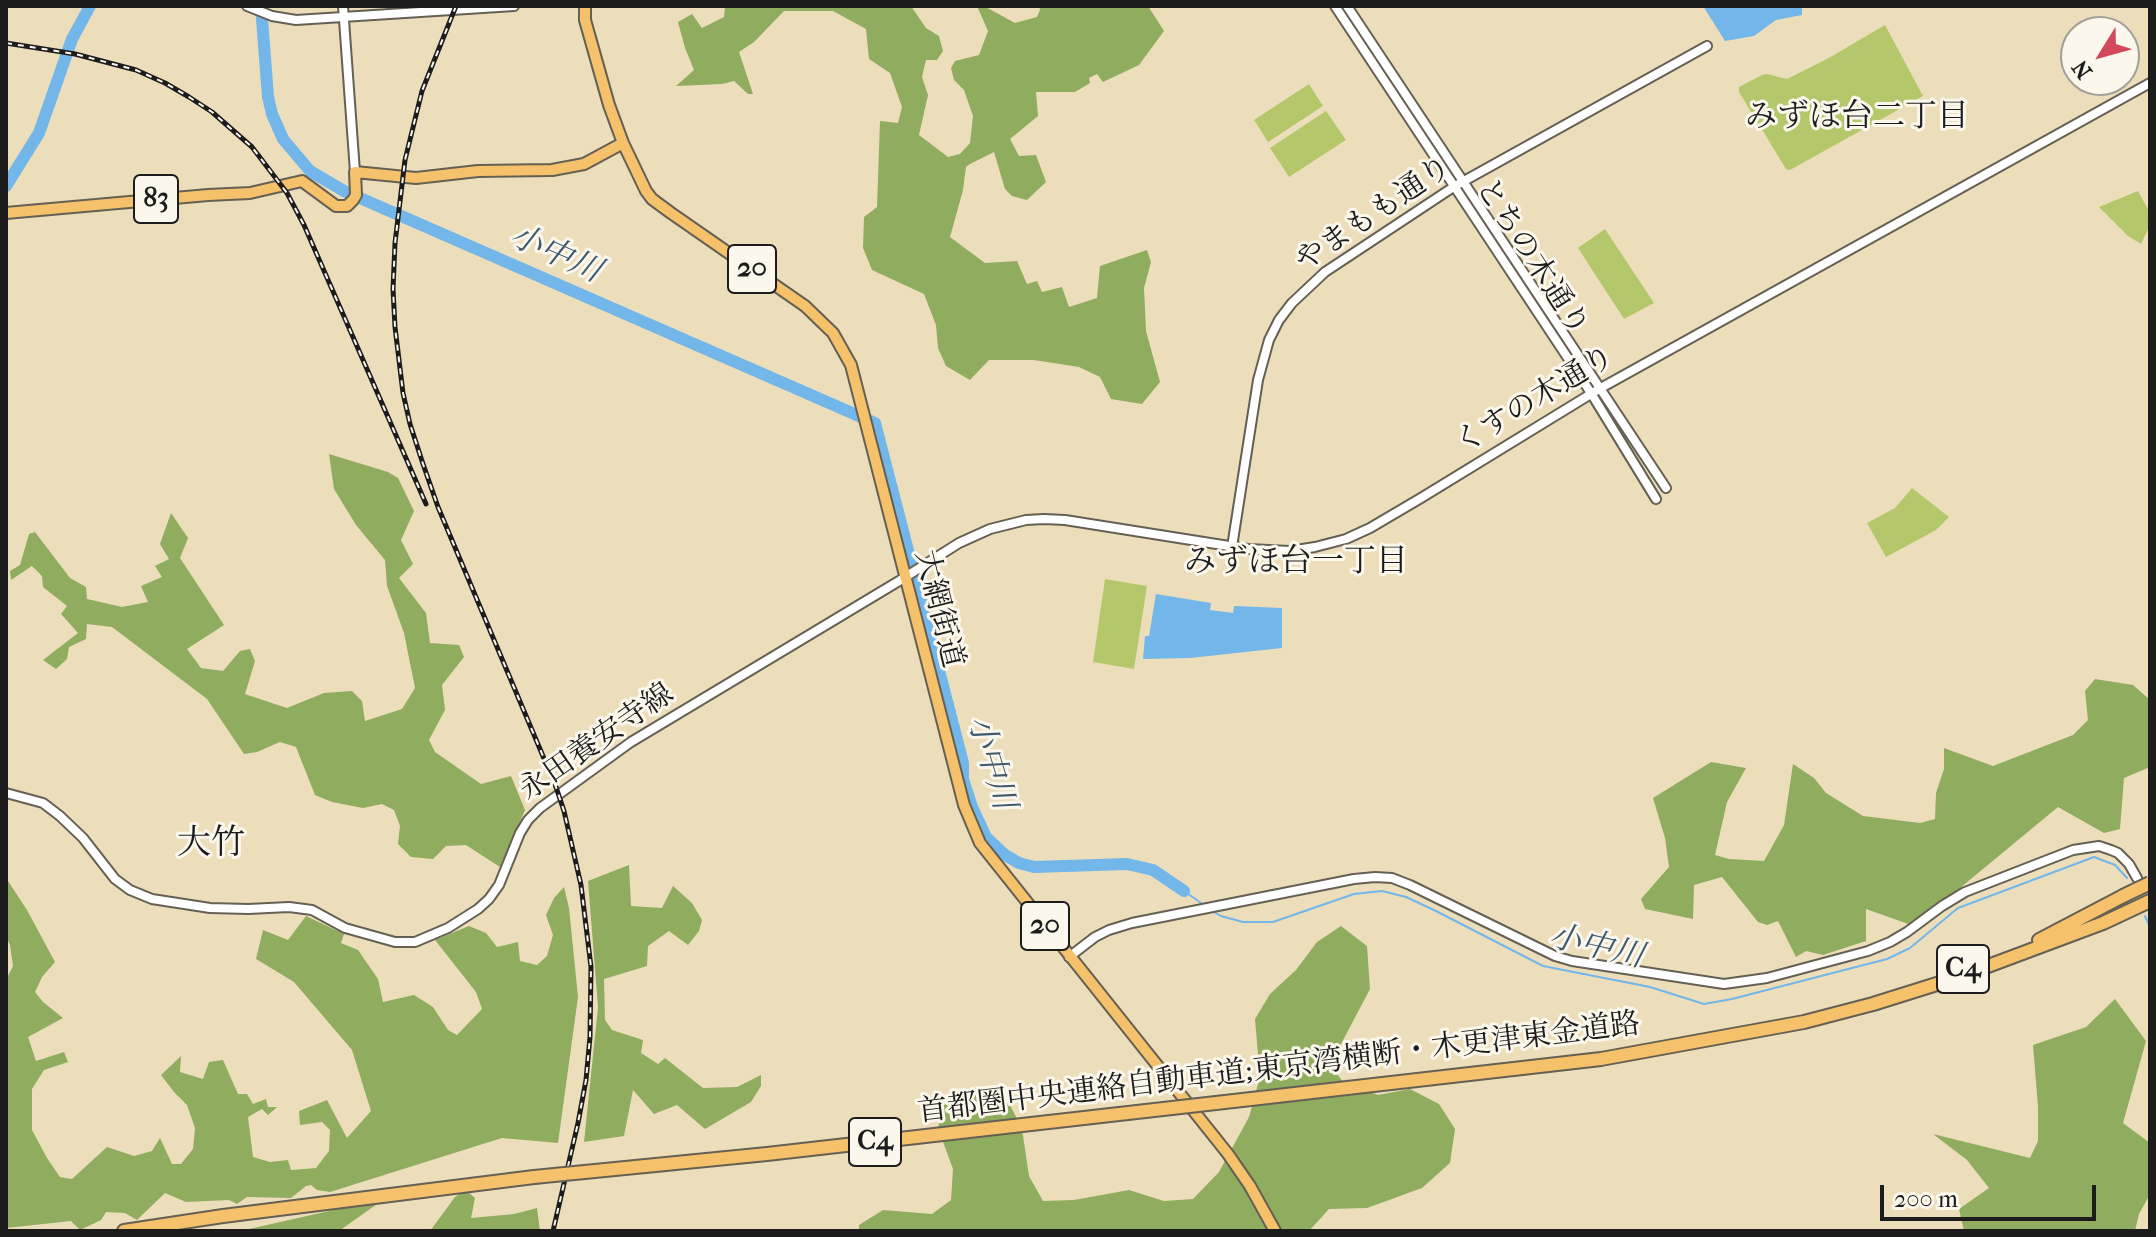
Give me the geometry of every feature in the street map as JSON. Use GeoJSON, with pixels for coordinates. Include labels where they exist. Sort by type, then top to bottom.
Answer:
{"type":"FeatureCollection","features":[{"type":"Feature","properties":{"kind":"highway"},"geometry":{"type":"LineString","coordinates":[[2036,941],[2146,881]]}},
{"type":"Feature","properties":{"kind":"highway","name":"首都圏中央連絡自動車道;東京湾横断・木更津東金道路"},"geometry":{"type":"LineString","coordinates":[[1771,1028],[1930,981],[2150,900]]}},
{"type":"Feature","properties":{"kind":"highway","name":"首都圏中央連絡自動車道;東京湾横断・木更津東金道路"},"geometry":{"type":"LineString","coordinates":[[124,1231],[534,1177],[782,1153],[1601,1059],[1804,1022],[1912,993],[1997,964],[2150,900]]}},
{"type":"Feature","properties":{"kind":"main road","name":"大網街道"},"geometry":{"type":"LineString","coordinates":[[585,6],[585,20],[599,72],[623,143],[642,185],[652,199],[805,306],[825,324],[851,365],[964,805],[975,834],[1069,957],[1228,1154],[1275,1231]]}},
{"type":"Feature","properties":{"kind":"main road"},"geometry":{"type":"LineString","coordinates":[[355,172],[416,178],[478,171],[552,170],[584,164],[623,143]]}},
{"type":"Feature","properties":{"kind":"main road","name":"83"},"geometry":{"type":"LineString","coordinates":[[6,213],[250,193],[302,181],[336,206],[347,206],[356,195],[355,172]]}},
{"type":"Feature","properties":{"kind":"street"},"geometry":{"type":"LineString","coordinates":[[247,6],[296,20],[514,6]]}},
{"type":"Feature","properties":{"kind":"street"},"geometry":{"type":"LineString","coordinates":[[343,6],[355,172]]}},
{"type":"Feature","properties":{"kind":"street","name":"とちの木通り"},"geometry":{"type":"LineString","coordinates":[[1335,6],[1459,184]]}},
{"type":"Feature","properties":{"kind":"street","name":"とちの木通り"},"geometry":{"type":"LineString","coordinates":[[1347,6],[1595,391],[1666,488]]}},
{"type":"Feature","properties":{"kind":"street","name":"やまもも通り"},"geometry":{"type":"LineString","coordinates":[[1232,547],[1258,380],[1269,340],[1292,303],[1325,272],[1459,184],[1707,46]]}},
{"type":"Feature","properties":{"kind":"street","name":"くすの木通り"},"geometry":{"type":"LineString","coordinates":[[905,576],[977,534],[1026,520],[1065,520],[1232,547],[1290,551],[1346,539],[1421,498],[1595,391],[2150,83]]}},
{"type":"Feature","properties":{"kind":"street","name":"とちの木通り"},"geometry":{"type":"LineString","coordinates":[[1595,391],[1656,499]]}},
{"type":"Feature","properties":{"kind":"street","name":"永田養安寺線"},"geometry":{"type":"LineString","coordinates":[[6,793],[43,803],[83,838],[115,879],[130,890],[152,899],[210,908],[289,907],[312,910],[345,928],[395,942],[415,942],[448,928],[489,899],[499,885],[520,833],[540,808],[631,742],[905,576]]}},
{"type":"Feature","properties":{"kind":"street"},"geometry":{"type":"LineString","coordinates":[[1069,957],[1095,937],[1132,923],[1354,879],[1392,878],[1555,956],[1724,984],[1767,978],[1868,951],[1907,932],[1965,892],[2073,850],[2099,846],[2111,850],[2146,881]]}},
{"type":"Feature","properties":{"kind":"green space"},"geometry":{"type":"Polygon","coordinates":[[[725,6],[911,6],[926,28],[939,36],[943,51],[937,60],[926,60],[922,77],[928,95],[919,135],[948,157],[960,154],[970,143],[973,116],[964,90],[954,80],[951,68],[955,61],[979,55],[988,31],[977,6],[984,6],[1015,23],[1037,17],[1039,6],[1148,6],[1164,31],[1139,65],[1103,82],[1097,74],[1089,78],[1090,83],[1075,92],[1036,92],[1038,116],[1010,139],[1019,156],[1036,155],[1046,182],[1027,200],[1012,196],[1005,189],[994,152],[970,164],[966,167],[950,237],[985,263],[1017,261],[1027,284],[1037,281],[1042,292],[1062,287],[1069,307],[1097,298],[1100,266],[1147,250],[1151,262],[1144,288],[1146,331],[1160,382],[1142,404],[1111,399],[1100,377],[1079,367],[1034,360],[989,360],[970,380],[946,366],[938,348],[936,325],[924,294],[872,270],[863,248],[864,217],[877,207],[880,121],[898,123],[902,107],[890,73],[869,59],[866,29],[833,11],[784,11],[754,42],[739,52],[753,94],[748,94],[734,81],[676,86],[694,70],[678,22],[692,14],[702,28],[724,17],[725,6]]]}},
{"type":"Feature","properties":{"kind":"green space"},"geometry":{"type":"Polygon","coordinates":[[[1885,25],[1923,96],[1790,170],[1786,169],[1739,92],[1739,87],[1767,74],[1787,79],[1885,25]]]}},
{"type":"Feature","properties":{"kind":"green space"},"geometry":{"type":"Polygon","coordinates":[[[1309,84],[1323,106],[1268,142],[1254,120],[1309,84]]]}},
{"type":"Feature","properties":{"kind":"green space"},"geometry":{"type":"Polygon","coordinates":[[[1326,111],[1346,140],[1289,177],[1270,148],[1326,111]]]}},
{"type":"Feature","properties":{"kind":"green space"},"geometry":{"type":"Polygon","coordinates":[[[2138,191],[2150,213],[2150,225],[2141,244],[2128,236],[2099,207],[2138,191]]]}},
{"type":"Feature","properties":{"kind":"green space"},"geometry":{"type":"Polygon","coordinates":[[[1605,229],[1654,303],[1624,319],[1578,248],[1605,229]]]}},
{"type":"Feature","properties":{"kind":"green space"},"geometry":{"type":"Polygon","coordinates":[[[329,454],[398,478],[414,511],[401,540],[413,564],[399,578],[426,613],[430,643],[459,645],[464,657],[442,685],[445,710],[429,740],[435,752],[481,784],[511,776],[525,810],[500,867],[466,845],[446,846],[433,859],[411,857],[398,844],[400,826],[394,810],[382,804],[363,808],[315,795],[296,747],[280,742],[244,754],[207,699],[112,627],[87,624],[86,639],[69,647],[67,659],[56,669],[43,660],[78,633],[61,614],[67,606],[43,587],[42,576],[32,566],[11,580],[10,571],[20,565],[29,534],[35,532],[70,578],[86,587],[87,599],[122,607],[148,602],[141,586],[162,577],[155,566],[169,559],[160,544],[171,513],[188,538],[180,558],[224,625],[187,649],[201,668],[223,671],[240,651],[250,649],[255,661],[245,694],[287,708],[324,693],[352,691],[362,701],[365,721],[402,709],[415,688],[404,633],[387,586],[385,560],[356,525],[334,489],[329,454]]]}},
{"type":"Feature","properties":{"kind":"green space"},"geometry":{"type":"Polygon","coordinates":[[[1912,488],[1949,517],[1936,530],[1886,557],[1867,523],[1895,508],[1912,488]]]}},
{"type":"Feature","properties":{"kind":"green space"},"geometry":{"type":"Polygon","coordinates":[[[1105,579],[1147,586],[1134,669],[1093,662],[1105,579]]]}},
{"type":"Feature","properties":{"kind":"green space"},"geometry":{"type":"Polygon","coordinates":[[[2095,679],[2133,685],[2150,700],[2150,767],[2124,778],[2120,829],[2104,833],[2058,807],[1914,926],[1866,909],[1866,941],[1823,955],[1806,951],[1796,957],[1778,921],[1767,925],[1758,922],[1722,877],[1694,885],[1693,919],[1645,909],[1641,899],[1669,867],[1665,838],[1653,798],[1711,762],[1746,768],[1727,802],[1715,855],[1764,861],[1784,825],[1793,764],[1814,778],[1826,793],[1863,816],[1920,823],[1935,819],[1936,793],[1944,769],[1944,748],[1993,766],[2073,735],[2088,720],[2085,691],[2095,679]]]}},
{"type":"Feature","properties":{"kind":"green space"},"geometry":{"type":"Polygon","coordinates":[[[629,865],[631,906],[662,908],[673,886],[692,903],[702,920],[699,931],[688,945],[669,931],[648,946],[647,966],[604,979],[605,1020],[612,1030],[643,1040],[641,1053],[658,1064],[665,1058],[703,1088],[737,1087],[761,1075],[761,1086],[751,1102],[705,1129],[677,1105],[654,1114],[633,1090],[624,1136],[584,1142],[598,1007],[588,881],[629,865]]]}},
{"type":"Feature","properties":{"kind":"green space"},"geometry":{"type":"Polygon","coordinates":[[[6,878],[55,962],[42,977],[35,992],[63,1018],[28,1037],[36,1061],[64,1052],[68,1062],[44,1070],[32,1089],[32,1130],[60,1177],[72,1179],[107,1147],[134,1156],[152,1151],[160,1138],[172,1164],[181,1164],[193,1149],[195,1128],[187,1105],[161,1075],[181,1056],[180,1072],[203,1079],[209,1062],[223,1060],[238,1094],[247,1094],[253,1104],[266,1099],[268,1107],[277,1107],[268,1115],[262,1109],[248,1117],[253,1157],[270,1162],[288,1160],[291,1170],[316,1168],[329,1151],[330,1130],[322,1122],[300,1125],[299,1111],[327,1100],[347,1138],[371,1111],[352,1050],[294,982],[256,959],[263,930],[288,940],[306,916],[344,934],[341,943],[358,950],[378,979],[383,1002],[414,995],[433,1007],[448,1030],[457,1035],[482,1009],[476,992],[435,940],[469,926],[486,933],[497,947],[518,942],[520,961],[537,965],[547,956],[553,935],[546,915],[554,898],[564,887],[578,997],[558,1143],[502,1138],[330,1192],[317,1190],[311,1185],[291,1198],[247,1197],[237,1204],[229,1200],[186,1202],[165,1193],[137,1220],[125,1213],[106,1212],[101,1220],[80,1230],[71,1221],[6,1228],[6,980],[13,966],[6,937],[6,878]]]}},
{"type":"Feature","properties":{"kind":"green space"},"geometry":{"type":"Polygon","coordinates":[[[1341,926],[1367,946],[1370,989],[1330,1065],[1344,1083],[1378,1095],[1410,1089],[1439,1104],[1455,1129],[1450,1163],[1422,1188],[1367,1208],[1329,1209],[1309,1231],[859,1231],[859,1225],[883,1210],[932,1214],[951,1200],[953,1169],[938,1128],[944,1100],[972,1088],[1009,1103],[1022,1129],[1029,1176],[1043,1201],[1074,1200],[1129,1190],[1164,1201],[1193,1199],[1219,1172],[1249,1117],[1260,1077],[1255,1019],[1270,994],[1296,970],[1317,942],[1341,926]]]}},
{"type":"Feature","properties":{"kind":"green space"},"geometry":{"type":"Polygon","coordinates":[[[2115,999],[2146,1041],[2123,1123],[2150,1143],[2150,1194],[2139,1214],[2135,1231],[1964,1231],[1959,1209],[1989,1188],[1967,1160],[1933,1134],[2030,1158],[2038,1141],[2033,1045],[2086,1027],[2115,999]]]}},
{"type":"Feature","properties":{"kind":"green space"},"geometry":{"type":"Polygon","coordinates":[[[466,1190],[475,1198],[471,1218],[514,1214],[537,1208],[540,1231],[430,1231],[455,1197],[466,1190]]]}},
{"type":"Feature","properties":{"kind":"green space"},"geometry":{"type":"Polygon","coordinates":[[[380,1202],[339,1231],[240,1231],[356,1205],[380,1202]]]}},
{"type":"Feature","properties":{"kind":"water"},"geometry":{"type":"Polygon","coordinates":[[[1703,6],[1802,6],[1802,15],[1776,20],[1754,36],[1725,41],[1703,6]]]}},
{"type":"Feature","properties":{"kind":"water"},"geometry":{"type":"Polygon","coordinates":[[[1156,594],[1211,603],[1210,610],[1233,613],[1234,606],[1282,608],[1282,648],[1190,658],[1143,659],[1145,636],[1149,636],[1156,594]]]}},
{"type":"Feature","properties":{"kind":"waterway"},"geometry":{"type":"LineString","coordinates":[[6,186],[39,133],[72,39],[90,6]]}},
{"type":"Feature","properties":{"kind":"waterway","name":"小中川"},"geometry":{"type":"LineString","coordinates":[[261,6],[272,114],[283,139],[310,171],[344,191],[875,423],[963,763],[963,779],[986,837],[1019,863],[1034,867],[1127,864],[1153,870],[1184,891]]}},
{"type":"Feature","properties":{"kind":"waterway","name":"小中川"},"geometry":{"type":"LineString","coordinates":[[1212,911],[1243,922],[1273,922],[1354,894],[1382,891],[1406,897],[1543,966],[1650,987],[1704,1004],[1887,959],[1910,948],[1958,908],[2094,857],[2115,865],[2127,878]]}},
{"type":"Feature","properties":{"kind":"waterway","name":"小中川"},"geometry":{"type":"LineString","coordinates":[[1184,891],[1204,905]]}},
{"type":"Feature","properties":{"kind":"waterway","name":"小中川"},"geometry":{"type":"LineString","coordinates":[[2145,916],[2150,927]]}},
{"type":"Feature","properties":{"kind":"railway"},"geometry":{"type":"LineString","coordinates":[[456,6],[422,91],[405,160],[395,243],[395,327],[403,393],[423,464],[438,507],[556,787],[581,885],[591,967],[590,1037],[578,1123],[553,1231]]}},
{"type":"Feature","properties":{"kind":"railway"},"geometry":{"type":"LineString","coordinates":[[6,43],[75,54],[136,70],[165,83],[212,112],[252,147],[287,193],[304,225],[426,504]]}},
{"type":"Feature","properties":{"kind":"district","name":"みずほ台二丁目"},"geometry":{"type":"Point","coordinates":[1857,118]}},
{"type":"Feature","properties":{"kind":"district","name":"みずほ台一丁目"},"geometry":{"type":"Point","coordinates":[1296,563]}},
{"type":"Feature","properties":{"kind":"district","name":"大竹"},"geometry":{"type":"Point","coordinates":[211,845]}}]}
